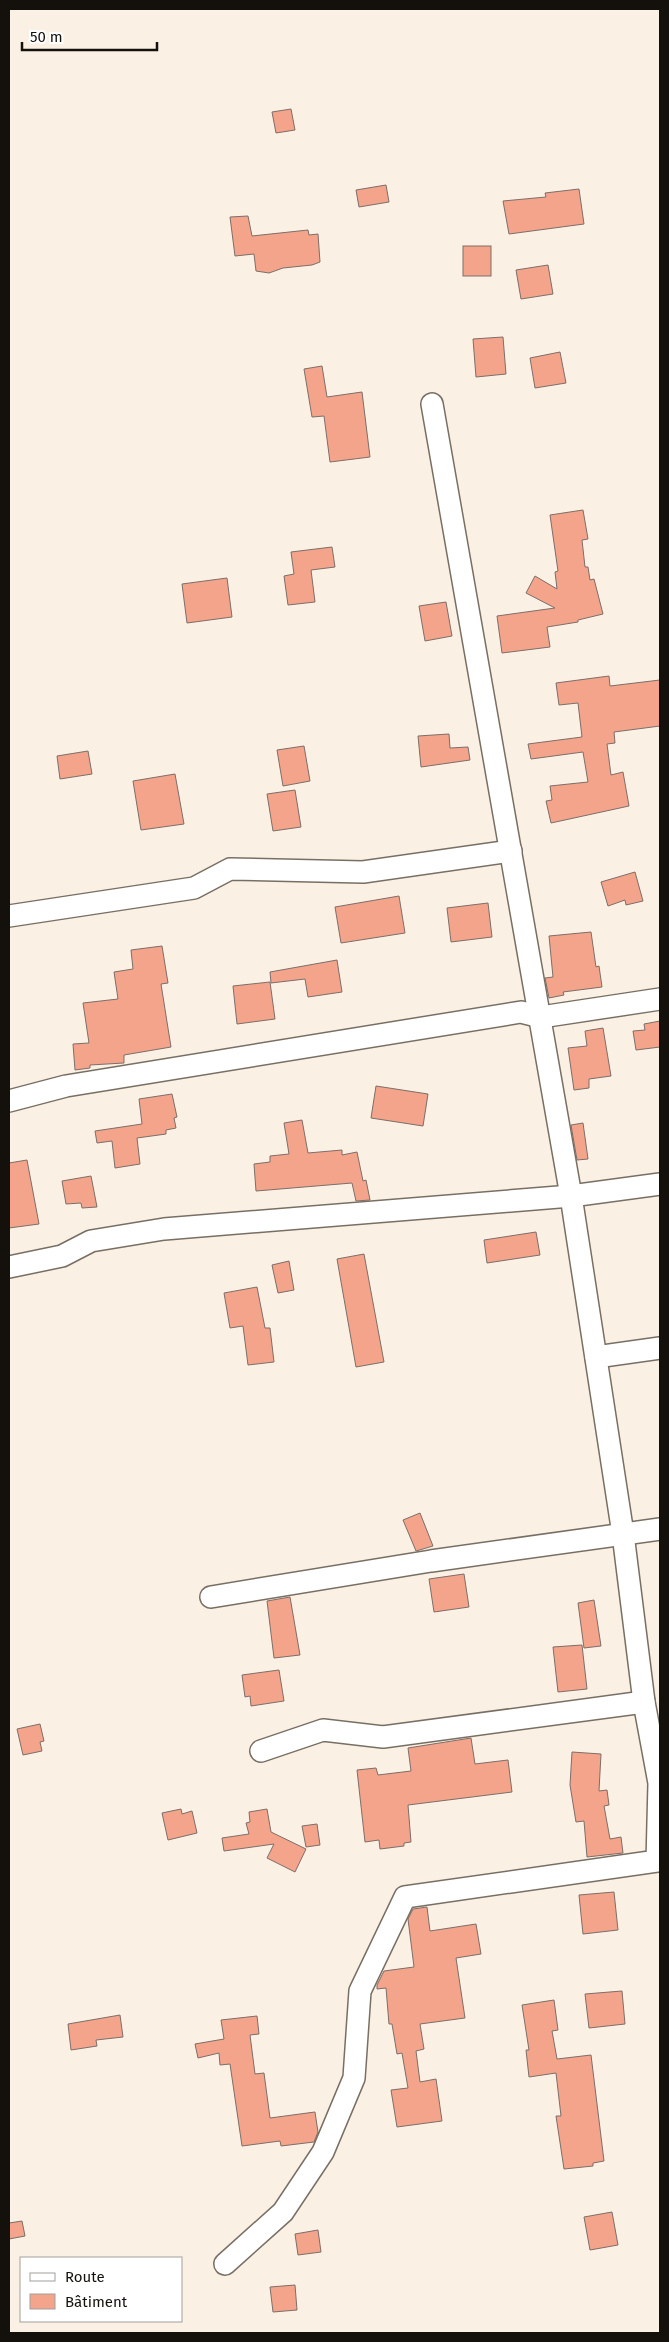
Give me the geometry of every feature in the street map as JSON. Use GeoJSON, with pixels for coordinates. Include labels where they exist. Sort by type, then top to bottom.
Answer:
{"type":"FeatureCollection","features":[{"type":"Feature","properties":{"kind":"street"},"geometry":{"type":"LineString","coordinates":[[225,2264],[283,2212],[323,2152],[354,2078],[360,1991],[405,1897],[657,1861],[659,1783],[644,1702],[623,1534],[596,1357],[541,1017],[432,404]]}},
{"type":"Feature","properties":{"kind":"street"},"geometry":{"type":"LineString","coordinates":[[9,916],[194,888],[230,869],[364,872],[511,851]]}},
{"type":"Feature","properties":{"kind":"street"},"geometry":{"type":"LineString","coordinates":[[9,1101],[66,1086],[512,1013],[521,1012],[541,1017],[660,999]]}},
{"type":"Feature","properties":{"kind":"street"},"geometry":{"type":"LineString","coordinates":[[9,1267],[62,1256],[91,1241],[164,1229],[571,1196],[660,1184]]}},
{"type":"Feature","properties":{"kind":"street"},"geometry":{"type":"LineString","coordinates":[[596,1357],[660,1348]]}},
{"type":"Feature","properties":{"kind":"street"},"geometry":{"type":"LineString","coordinates":[[211,1597],[432,1561],[660,1529]]}},
{"type":"Feature","properties":{"kind":"street"},"geometry":{"type":"LineString","coordinates":[[262,1751],[324,1730],[383,1737],[644,1702]]}},
{"type":"Feature","properties":{"kind":"building"},"geometry":{"type":"Polygon","coordinates":[[[291,109],[295,130],[276,133],[272,112],[291,109]]]}},
{"type":"Feature","properties":{"kind":"building"},"geometry":{"type":"Polygon","coordinates":[[[386,185],[389,202],[359,207],[356,190],[386,185]]]}},
{"type":"Feature","properties":{"kind":"building"},"geometry":{"type":"Polygon","coordinates":[[[579,189],[584,224],[509,234],[503,201],[546,197],[545,193],[579,189]]]}},
{"type":"Feature","properties":{"kind":"building"},"geometry":{"type":"Polygon","coordinates":[[[248,216],[252,236],[308,230],[309,235],[318,234],[320,262],[312,265],[283,268],[269,273],[256,271],[254,254],[235,256],[230,217],[248,216]]]}},
{"type":"Feature","properties":{"kind":"building"},"geometry":{"type":"Polygon","coordinates":[[[463,246],[491,246],[491,276],[463,276],[463,246]]]}},
{"type":"Feature","properties":{"kind":"building"},"geometry":{"type":"Polygon","coordinates":[[[548,265],[553,294],[521,299],[516,270],[548,265]]]}},
{"type":"Feature","properties":{"kind":"building"},"geometry":{"type":"Polygon","coordinates":[[[503,337],[506,374],[476,377],[473,339],[503,337]]]}},
{"type":"Feature","properties":{"kind":"building"},"geometry":{"type":"Polygon","coordinates":[[[560,352],[566,383],[535,388],[530,358],[560,352]]]}},
{"type":"Feature","properties":{"kind":"building"},"geometry":{"type":"Polygon","coordinates":[[[322,366],[327,397],[362,392],[370,457],[330,462],[324,416],[312,417],[304,369],[322,366]]]}},
{"type":"Feature","properties":{"kind":"building"},"geometry":{"type":"Polygon","coordinates":[[[583,510],[588,539],[582,540],[585,567],[588,567],[590,580],[594,579],[603,614],[578,620],[578,622],[547,627],[550,647],[502,653],[497,616],[555,608],[526,593],[535,576],[557,589],[555,572],[558,571],[550,515],[583,510]]]}},
{"type":"Feature","properties":{"kind":"building"},"geometry":{"type":"Polygon","coordinates":[[[332,547],[335,567],[311,570],[315,602],[288,605],[284,576],[294,574],[291,552],[332,547]]]}},
{"type":"Feature","properties":{"kind":"building"},"geometry":{"type":"Polygon","coordinates":[[[227,578],[232,617],[187,623],[182,584],[227,578]]]}},
{"type":"Feature","properties":{"kind":"building"},"geometry":{"type":"Polygon","coordinates":[[[446,602],[452,636],[425,641],[419,606],[446,602]]]}},
{"type":"Feature","properties":{"kind":"building"},"geometry":{"type":"Polygon","coordinates":[[[609,676],[610,686],[660,680],[660,726],[614,732],[615,743],[607,744],[611,775],[623,772],[629,806],[551,823],[546,801],[552,800],[550,786],[588,782],[583,752],[531,759],[528,744],[582,737],[578,703],[559,705],[556,683],[609,676]]]}},
{"type":"Feature","properties":{"kind":"building"},"geometry":{"type":"Polygon","coordinates":[[[449,734],[450,748],[468,747],[470,760],[421,767],[418,736],[449,734]]]}},
{"type":"Feature","properties":{"kind":"building"},"geometry":{"type":"Polygon","coordinates":[[[304,746],[310,781],[283,786],[277,750],[304,746]]]}},
{"type":"Feature","properties":{"kind":"building"},"geometry":{"type":"Polygon","coordinates":[[[88,751],[92,774],[60,779],[57,756],[88,751]]]}},
{"type":"Feature","properties":{"kind":"building"},"geometry":{"type":"Polygon","coordinates":[[[175,774],[184,824],[141,830],[133,781],[175,774]]]}},
{"type":"Feature","properties":{"kind":"building"},"geometry":{"type":"Polygon","coordinates":[[[295,790],[301,827],[273,831],[267,794],[295,790]]]}},
{"type":"Feature","properties":{"kind":"building"},"geometry":{"type":"Polygon","coordinates":[[[635,872],[643,901],[626,905],[625,900],[608,906],[601,882],[635,872]]]}},
{"type":"Feature","properties":{"kind":"building"},"geometry":{"type":"Polygon","coordinates":[[[399,896],[405,933],[341,943],[335,907],[399,896]]]}},
{"type":"Feature","properties":{"kind":"building"},"geometry":{"type":"Polygon","coordinates":[[[488,903],[492,937],[451,942],[447,908],[488,903]]]}},
{"type":"Feature","properties":{"kind":"building"},"geometry":{"type":"Polygon","coordinates":[[[591,932],[596,967],[599,966],[602,987],[563,992],[564,995],[549,998],[545,978],[553,977],[549,936],[591,932]]]}},
{"type":"Feature","properties":{"kind":"building"},"geometry":{"type":"Polygon","coordinates":[[[162,946],[168,983],[161,984],[171,1047],[124,1055],[124,1063],[90,1065],[90,1068],[75,1070],[73,1044],[89,1043],[83,1003],[118,999],[114,972],[133,969],[131,950],[162,946]]]}},
{"type":"Feature","properties":{"kind":"building"},"geometry":{"type":"Polygon","coordinates":[[[337,960],[342,992],[308,997],[305,979],[271,983],[270,972],[337,960]]]}},
{"type":"Feature","properties":{"kind":"building"},"geometry":{"type":"Polygon","coordinates":[[[270,982],[275,1019],[237,1024],[233,986],[270,982]]]}},
{"type":"Feature","properties":{"kind":"building"},"geometry":{"type":"Polygon","coordinates":[[[660,1021],[660,1047],[636,1050],[633,1031],[645,1030],[644,1024],[660,1021]]]}},
{"type":"Feature","properties":{"kind":"building"},"geometry":{"type":"Polygon","coordinates":[[[603,1028],[611,1076],[589,1079],[589,1088],[574,1090],[568,1048],[587,1046],[585,1031],[603,1028]]]}},
{"type":"Feature","properties":{"kind":"building"},"geometry":{"type":"Polygon","coordinates":[[[376,1086],[428,1094],[423,1126],[371,1118],[376,1086]]]}},
{"type":"Feature","properties":{"kind":"building"},"geometry":{"type":"Polygon","coordinates":[[[172,1094],[177,1117],[174,1118],[176,1128],[166,1130],[166,1134],[137,1138],[140,1164],[115,1168],[112,1141],[97,1143],[95,1131],[142,1124],[139,1099],[172,1094]]]}},
{"type":"Feature","properties":{"kind":"building"},"geometry":{"type":"Polygon","coordinates":[[[302,1120],[308,1153],[342,1150],[342,1155],[357,1152],[363,1181],[366,1180],[370,1200],[356,1201],[352,1183],[256,1191],[254,1164],[270,1162],[270,1156],[289,1154],[284,1123],[302,1120]]]}},
{"type":"Feature","properties":{"kind":"building"},"geometry":{"type":"Polygon","coordinates":[[[583,1123],[588,1159],[577,1160],[571,1125],[583,1123]]]}},
{"type":"Feature","properties":{"kind":"building"},"geometry":{"type":"Polygon","coordinates":[[[27,1160],[39,1224],[9,1228],[9,1163],[27,1160]]]}},
{"type":"Feature","properties":{"kind":"building"},"geometry":{"type":"Polygon","coordinates":[[[91,1176],[97,1207],[82,1208],[81,1203],[66,1204],[62,1181],[91,1176]]]}},
{"type":"Feature","properties":{"kind":"building"},"geometry":{"type":"Polygon","coordinates":[[[536,1232],[540,1255],[487,1263],[484,1240],[536,1232]]]}},
{"type":"Feature","properties":{"kind":"building"},"geometry":{"type":"Polygon","coordinates":[[[364,1254],[384,1362],[356,1367],[337,1259],[364,1254]]]}},
{"type":"Feature","properties":{"kind":"building"},"geometry":{"type":"Polygon","coordinates":[[[289,1261],[294,1290],[278,1293],[272,1265],[289,1261]]]}},
{"type":"Feature","properties":{"kind":"building"},"geometry":{"type":"Polygon","coordinates":[[[257,1287],[265,1328],[270,1328],[274,1362],[248,1365],[243,1326],[230,1328],[224,1293],[257,1287]]]}},
{"type":"Feature","properties":{"kind":"building"},"geometry":{"type":"Polygon","coordinates":[[[420,1513],[433,1546],[416,1551],[403,1520],[420,1513]]]}},
{"type":"Feature","properties":{"kind":"building"},"geometry":{"type":"Polygon","coordinates":[[[464,1574],[469,1607],[434,1612],[429,1579],[464,1574]]]}},
{"type":"Feature","properties":{"kind":"building"},"geometry":{"type":"Polygon","coordinates":[[[290,1597],[300,1655],[274,1658],[267,1601],[290,1597]]]}},
{"type":"Feature","properties":{"kind":"building"},"geometry":{"type":"Polygon","coordinates":[[[594,1600],[601,1646],[584,1648],[578,1603],[594,1600]]]}},
{"type":"Feature","properties":{"kind":"building"},"geometry":{"type":"Polygon","coordinates":[[[582,1645],[587,1689],[558,1692],[553,1647],[582,1645]]]}},
{"type":"Feature","properties":{"kind":"building"},"geometry":{"type":"Polygon","coordinates":[[[279,1670],[284,1701],[251,1706],[250,1696],[245,1697],[242,1675],[279,1670]]]}},
{"type":"Feature","properties":{"kind":"building"},"geometry":{"type":"Polygon","coordinates":[[[40,1724],[44,1741],[40,1742],[42,1751],[23,1755],[17,1729],[40,1724]]]}},
{"type":"Feature","properties":{"kind":"building"},"geometry":{"type":"Polygon","coordinates":[[[471,1738],[475,1764],[508,1760],[512,1792],[408,1805],[411,1842],[404,1843],[404,1846],[380,1849],[379,1840],[365,1842],[357,1770],[376,1768],[378,1775],[411,1771],[408,1748],[471,1738]]]}},
{"type":"Feature","properties":{"kind":"building"},"geometry":{"type":"Polygon","coordinates":[[[572,1752],[601,1754],[599,1791],[607,1790],[609,1805],[604,1806],[610,1839],[621,1837],[623,1853],[587,1857],[584,1821],[576,1822],[570,1785],[572,1752]]]}},
{"type":"Feature","properties":{"kind":"building"},"geometry":{"type":"Polygon","coordinates":[[[181,1809],[182,1814],[192,1811],[197,1833],[168,1840],[162,1813],[181,1809]]]}},
{"type":"Feature","properties":{"kind":"building"},"geometry":{"type":"Polygon","coordinates":[[[267,1809],[271,1832],[306,1849],[295,1872],[267,1858],[274,1844],[224,1851],[222,1838],[249,1834],[246,1823],[250,1822],[249,1812],[267,1809]]]}},
{"type":"Feature","properties":{"kind":"building"},"geometry":{"type":"Polygon","coordinates":[[[317,1824],[320,1845],[306,1847],[302,1826],[317,1824]]]}},
{"type":"Feature","properties":{"kind":"building"},"geometry":{"type":"Polygon","coordinates":[[[614,1892],[618,1930],[583,1934],[579,1895],[614,1892]]]}},
{"type":"Feature","properties":{"kind":"building"},"geometry":{"type":"Polygon","coordinates":[[[427,1907],[430,1931],[476,1924],[481,1954],[456,1958],[465,2018],[420,2024],[424,2049],[416,2051],[420,2082],[436,2079],[442,2121],[397,2127],[391,2090],[408,2088],[402,2053],[397,2054],[392,2024],[389,2024],[386,1988],[377,1989],[377,1985],[384,1971],[414,1967],[408,1919],[413,1909],[427,1907]]]}},
{"type":"Feature","properties":{"kind":"building"},"geometry":{"type":"Polygon","coordinates":[[[622,1991],[625,2024],[589,2028],[585,1994],[622,1991]]]}},
{"type":"Feature","properties":{"kind":"building"},"geometry":{"type":"Polygon","coordinates":[[[554,2000],[558,2030],[552,2031],[557,2059],[591,2055],[604,2161],[593,2163],[593,2166],[564,2169],[556,2116],[561,2116],[556,2073],[529,2077],[526,2050],[529,2050],[522,2005],[554,2000]]]}},
{"type":"Feature","properties":{"kind":"building"},"geometry":{"type":"Polygon","coordinates":[[[120,2015],[123,2037],[96,2040],[97,2046],[71,2050],[68,2024],[120,2015]]]}},
{"type":"Feature","properties":{"kind":"building"},"geometry":{"type":"Polygon","coordinates":[[[257,2016],[259,2034],[250,2035],[255,2074],[264,2073],[270,2118],[315,2112],[318,2132],[314,2142],[281,2146],[280,2141],[242,2146],[230,2064],[220,2065],[219,2053],[198,2058],[195,2044],[224,2039],[221,2020],[257,2016]]]}},
{"type":"Feature","properties":{"kind":"building"},"geometry":{"type":"Polygon","coordinates":[[[612,2212],[618,2245],[590,2250],[584,2217],[612,2212]]]}},
{"type":"Feature","properties":{"kind":"building"},"geometry":{"type":"Polygon","coordinates":[[[22,2221],[25,2236],[9,2239],[9,2223],[22,2221]]]}},
{"type":"Feature","properties":{"kind":"building"},"geometry":{"type":"Polygon","coordinates":[[[318,2230],[321,2252],[298,2255],[295,2234],[318,2230]]]}},
{"type":"Feature","properties":{"kind":"building"},"geometry":{"type":"Polygon","coordinates":[[[295,2285],[297,2310],[273,2312],[270,2287],[295,2285]]]}}]}
